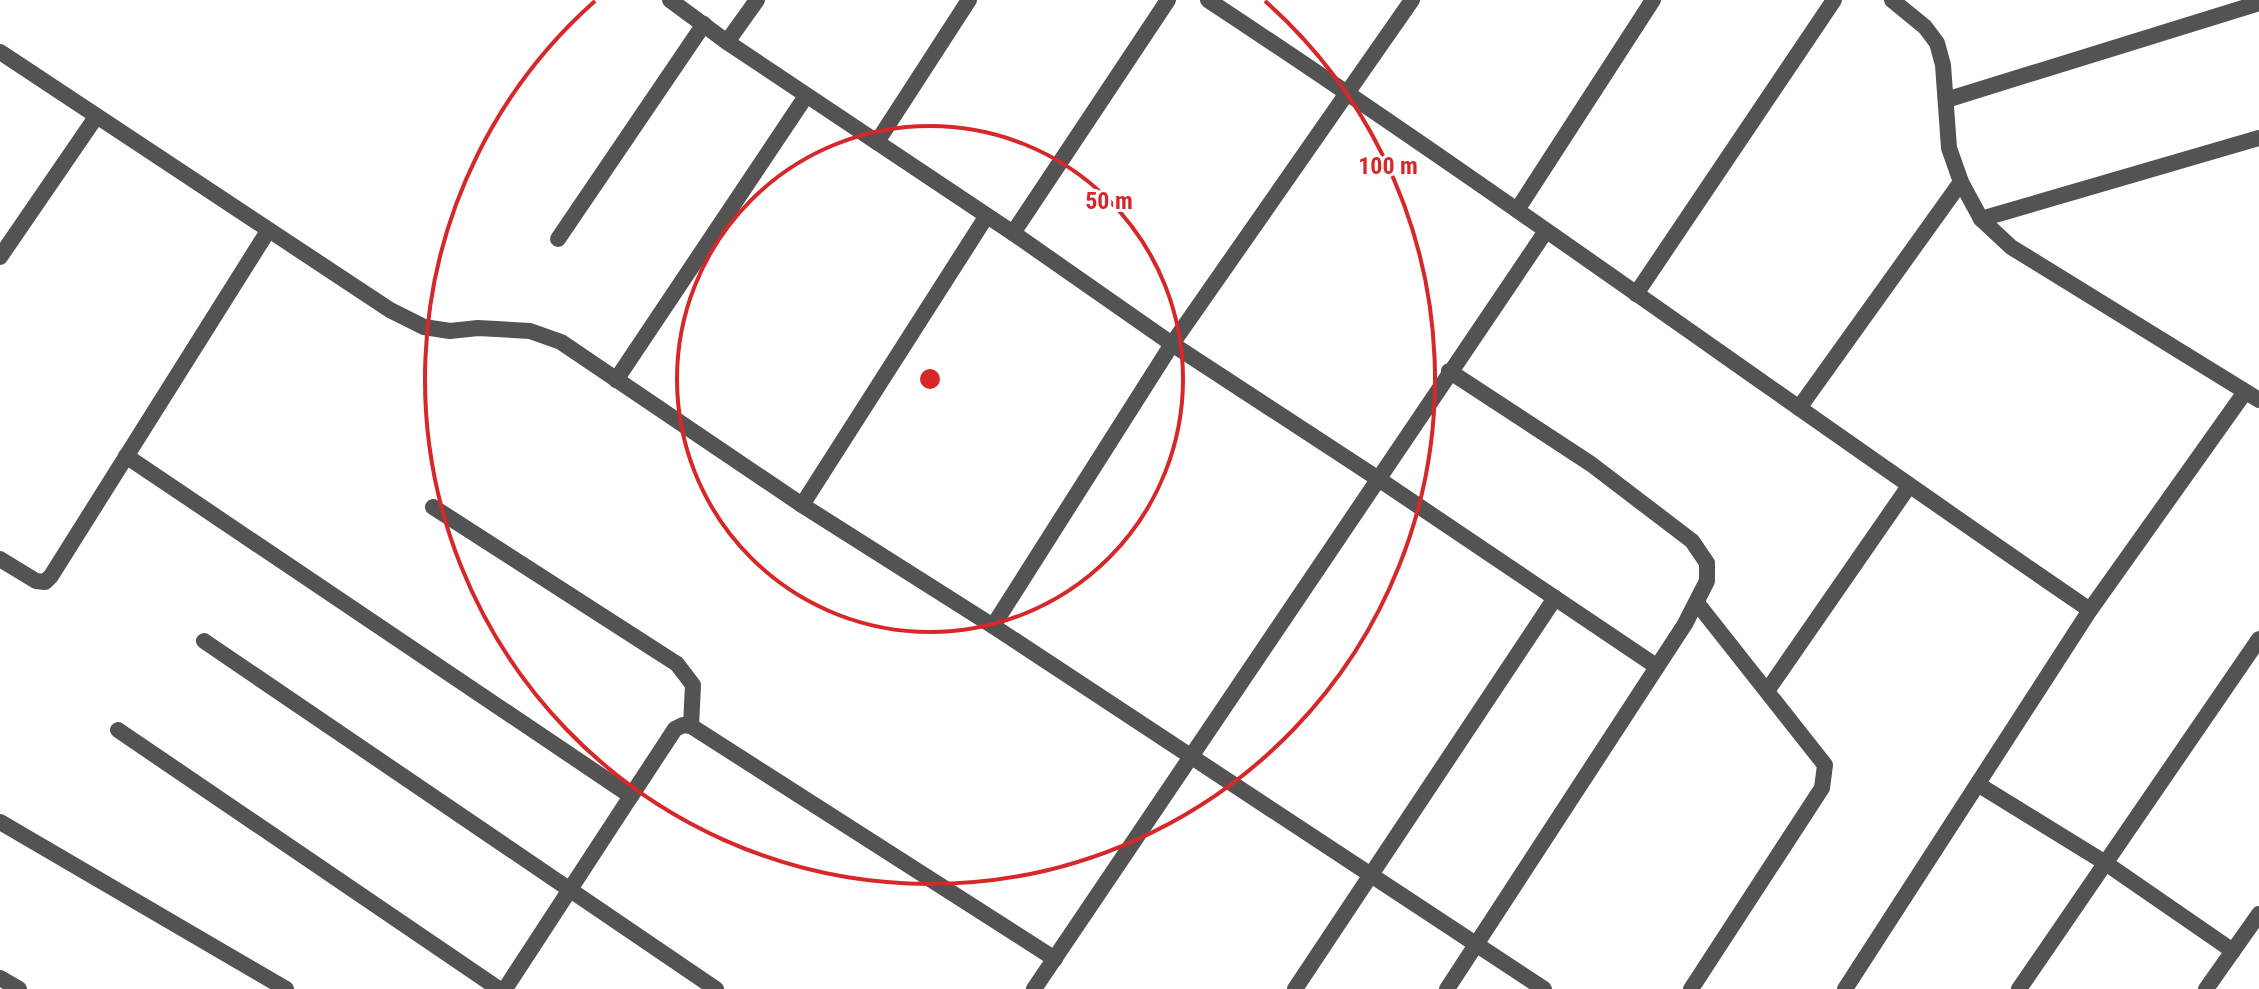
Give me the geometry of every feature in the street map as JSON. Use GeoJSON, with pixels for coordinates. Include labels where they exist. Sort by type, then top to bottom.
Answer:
{"type":"FeatureCollection","features":[{"type":"Feature","properties":{"kind":"street"},"geometry":{"type":"LineString","coordinates":[[670,0],[727,42],[1013,233],[1172,344],[1656,666]]}},
{"type":"Feature","properties":{"kind":"street"},"geometry":{"type":"LineString","coordinates":[[727,42],[757,0]]}},
{"type":"Feature","properties":{"kind":"street"},"geometry":{"type":"LineString","coordinates":[[877,142],[969,0]]}},
{"type":"Feature","properties":{"kind":"street"},"geometry":{"type":"LineString","coordinates":[[1013,233],[1168,0]]}},
{"type":"Feature","properties":{"kind":"street"},"geometry":{"type":"LineString","coordinates":[[1208,0],[1349,93],[2090,610]]}},
{"type":"Feature","properties":{"kind":"street"},"geometry":{"type":"LineString","coordinates":[[993,626],[1172,344],[1412,0]]}},
{"type":"Feature","properties":{"kind":"street"},"geometry":{"type":"LineString","coordinates":[[1517,210],[1653,0]]}},
{"type":"Feature","properties":{"kind":"street"},"geometry":{"type":"LineString","coordinates":[[1636,294],[1834,0]]}},
{"type":"Feature","properties":{"kind":"street"},"geometry":{"type":"LineString","coordinates":[[1845,989],[2090,610],[2252,396],[2011,247],[1981,219],[1961,182],[1949,148],[1943,65],[1937,43],[1925,27],[1892,0]]}},
{"type":"Feature","properties":{"kind":"street"},"geometry":{"type":"LineString","coordinates":[[1946,100],[2259,3]]}},
{"type":"Feature","properties":{"kind":"street"},"geometry":{"type":"LineString","coordinates":[[558,239],[704,24]]}},
{"type":"Feature","properties":{"kind":"street"},"geometry":{"type":"LineString","coordinates":[[0,52],[390,310],[424,327],[450,331],[478,328],[530,331],[561,342],[802,505],[993,626],[1544,989]]}},
{"type":"Feature","properties":{"kind":"street"},"geometry":{"type":"LineString","coordinates":[[616,380],[806,96]]}},
{"type":"Feature","properties":{"kind":"street"},"geometry":{"type":"LineString","coordinates":[[0,257],[7,232],[96,117]]}},
{"type":"Feature","properties":{"kind":"street"},"geometry":{"type":"LineString","coordinates":[[1981,219],[2259,138]]}},
{"type":"Feature","properties":{"kind":"street"},"geometry":{"type":"LineString","coordinates":[[1799,408],[1961,182]]}},
{"type":"Feature","properties":{"kind":"street"},"geometry":{"type":"LineString","coordinates":[[802,505],[986,217]]}},
{"type":"Feature","properties":{"kind":"street"},"geometry":{"type":"LineString","coordinates":[[0,559],[36,581],[45,582],[268,231]]}},
{"type":"Feature","properties":{"kind":"street"},"geometry":{"type":"LineString","coordinates":[[1034,989],[1546,231]]}},
{"type":"Feature","properties":{"kind":"street"},"geometry":{"type":"LineString","coordinates":[[1447,989],[1615,733],[1697,603],[1707,581],[1707,563],[1692,541],[1591,464],[1449,371]]}},
{"type":"Feature","properties":{"kind":"street"},"geometry":{"type":"LineString","coordinates":[[126,456],[631,796]]}},
{"type":"Feature","properties":{"kind":"street"},"geometry":{"type":"LineString","coordinates":[[1767,691],[1909,486]]}},
{"type":"Feature","properties":{"kind":"street"},"geometry":{"type":"LineString","coordinates":[[433,507],[677,664],[693,685],[691,726]]}},
{"type":"Feature","properties":{"kind":"street"},"geometry":{"type":"LineString","coordinates":[[1295,989],[1555,598]]}},
{"type":"Feature","properties":{"kind":"street"},"geometry":{"type":"LineString","coordinates":[[1691,989],[1822,788],[1825,765],[1697,603]]}},
{"type":"Feature","properties":{"kind":"street"},"geometry":{"type":"LineString","coordinates":[[2019,989],[2259,639]]}},
{"type":"Feature","properties":{"kind":"street"},"geometry":{"type":"LineString","coordinates":[[204,641],[716,989]]}},
{"type":"Feature","properties":{"kind":"street"},"geometry":{"type":"LineString","coordinates":[[505,989],[675,729],[683,725],[691,726],[1055,959]]}},
{"type":"Feature","properties":{"kind":"street"},"geometry":{"type":"LineString","coordinates":[[118,730],[499,989]]}},
{"type":"Feature","properties":{"kind":"street"},"geometry":{"type":"LineString","coordinates":[[1979,785],[2104,862],[2233,951]]}},
{"type":"Feature","properties":{"kind":"street"},"geometry":{"type":"LineString","coordinates":[[0,822],[286,989]]}},
{"type":"Feature","properties":{"kind":"street"},"geometry":{"type":"LineString","coordinates":[[2206,989],[2259,914]]}},
{"type":"Feature","properties":{"kind":"street"},"geometry":{"type":"LineString","coordinates":[[0,978],[19,989]]}}]}
